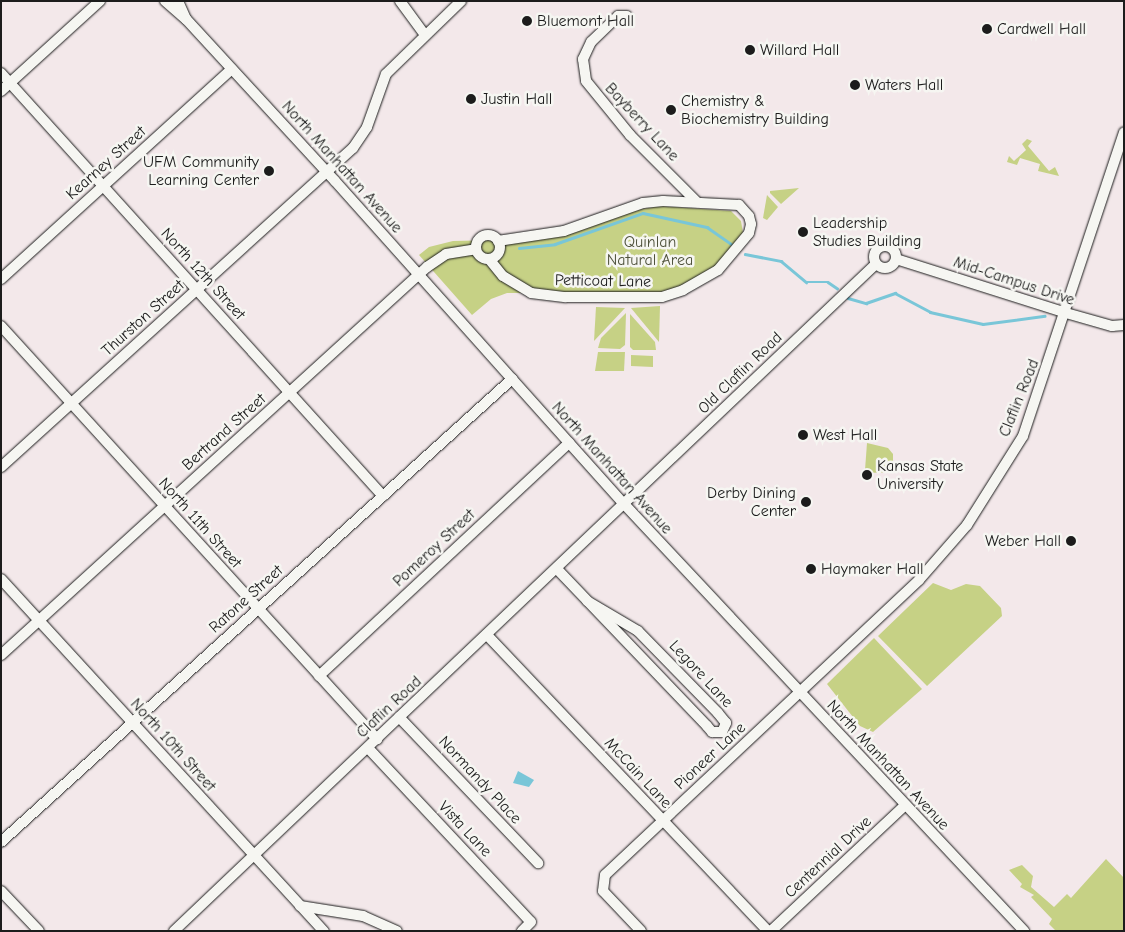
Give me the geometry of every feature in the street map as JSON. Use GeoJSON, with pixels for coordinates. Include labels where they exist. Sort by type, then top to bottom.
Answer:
{"type":"FeatureCollection","features":[{"type":"Feature","properties":{"kind":"street"},"geometry":{"type":"LineString","coordinates":[[1,91],[100,1]]}},
{"type":"Feature","properties":{"kind":"street","name":"North Manhattan Avenue"},"geometry":{"type":"LineString","coordinates":[[165,1],[186,19],[327,172],[624,505],[1024,931]]}},
{"type":"Feature","properties":{"kind":"street","name":"North Manhattan Avenue"},"geometry":{"type":"LineString","coordinates":[[178,1],[186,19]]}},
{"type":"Feature","properties":{"kind":"street"},"geometry":{"type":"LineString","coordinates":[[400,1],[425,35]]}},
{"type":"Feature","properties":{"kind":"street","name":"Thurston Street"},"geometry":{"type":"LineString","coordinates":[[1,467],[357,143],[367,127],[386,74],[460,1]]}},
{"type":"Feature","properties":{"kind":"street","name":"Bayberry Lane"},"geometry":{"type":"LineString","coordinates":[[627,16],[618,16],[591,42],[583,59],[586,80],[618,122],[697,202]]}},
{"type":"Feature","properties":{"kind":"street","name":"Kearney Street"},"geometry":{"type":"LineString","coordinates":[[1,279],[232,69]]}},
{"type":"Feature","properties":{"kind":"street","name":"North 12th Street"},"geometry":{"type":"LineString","coordinates":[[1,73],[383,496]]}},
{"type":"Feature","properties":{"kind":"street","name":"Claflin Road"},"geometry":{"type":"LineString","coordinates":[[800,694],[919,580],[967,525],[1023,436],[1066,314],[1124,132]]}},
{"type":"Feature","properties":{"kind":"street"},"geometry":{"type":"LineString","coordinates":[[498,241],[499,252],[490,259],[482,258],[476,249],[478,240],[485,236],[498,241],[564,231],[643,203],[697,202]]}},
{"type":"Feature","properties":{"kind":"street","name":"Petticoat Lane"},"geometry":{"type":"LineString","coordinates":[[490,259],[503,276],[531,293],[575,298],[662,297],[683,290],[718,270],[749,233],[749,216],[739,205],[697,202]]}},
{"type":"Feature","properties":{"kind":"street"},"geometry":{"type":"LineString","coordinates":[[882,246],[893,249],[896,259],[887,268],[876,264],[874,252],[882,246]]}},
{"type":"Feature","properties":{"kind":"street","name":"Bertrand Street"},"geometry":{"type":"LineString","coordinates":[[1,655],[439,257],[458,250],[476,249]]}},
{"type":"Feature","properties":{"kind":"street","name":"Mid-Campus Drive"},"geometry":{"type":"LineString","coordinates":[[896,259],[1066,314],[1112,326],[1124,324]]}},
{"type":"Feature","properties":{"kind":"street","name":"Old Claflin Road"},"geometry":{"type":"LineString","coordinates":[[624,505],[876,264]]}},
{"type":"Feature","properties":{"kind":"street","name":"North 11th Street"},"geometry":{"type":"LineString","coordinates":[[1,326],[376,739]]}},
{"type":"Feature","properties":{"kind":"street","name":"Ratone Street"},"geometry":{"type":"LineString","coordinates":[[2,839],[133,723],[512,379]]}},
{"type":"Feature","properties":{"kind":"street","name":"Pomeroy Street"},"geometry":{"type":"LineString","coordinates":[[319,676],[569,442]]}},
{"type":"Feature","properties":{"kind":"street","name":"Claflin Road"},"geometry":{"type":"LineString","coordinates":[[174,931],[624,505]]}},
{"type":"Feature","properties":{"kind":"street","name":"Legore Lane"},"geometry":{"type":"LineString","coordinates":[[557,569],[712,732],[722,732],[726,723],[638,630],[587,600]]}},
{"type":"Feature","properties":{"kind":"street","name":"North 10th Street"},"geometry":{"type":"LineString","coordinates":[[1,579],[324,931]]}},
{"type":"Feature","properties":{"kind":"street","name":"McCain Lane"},"geometry":{"type":"LineString","coordinates":[[487,634],[663,821],[770,931]]}},
{"type":"Feature","properties":{"kind":"street","name":"Pioneer Lane"},"geometry":{"type":"LineString","coordinates":[[641,931],[604,891],[605,875],[800,694]]}},
{"type":"Feature","properties":{"kind":"street","name":"Normandy Place"},"geometry":{"type":"LineString","coordinates":[[400,718],[538,863]]}},
{"type":"Feature","properties":{"kind":"street","name":"Vista Lane"},"geometry":{"type":"LineString","coordinates":[[368,748],[531,922],[522,931]]}},
{"type":"Feature","properties":{"kind":"street","name":"Centennial Drive"},"geometry":{"type":"LineString","coordinates":[[770,931],[905,805]]}},
{"type":"Feature","properties":{"kind":"street"},"geometry":{"type":"LineString","coordinates":[[1,891],[39,931]]}},
{"type":"Feature","properties":{"kind":"street"},"geometry":{"type":"LineString","coordinates":[[300,906],[363,916],[397,931]]}},
{"type":"Feature","properties":{"kind":"green space"},"geometry":{"type":"Polygon","coordinates":[[[1027,139],[1032,141],[1028,146],[1049,171],[1055,167],[1059,176],[1038,171],[1040,164],[1020,158],[1017,165],[1007,162],[1009,156],[1014,161],[1026,150],[1022,144],[1027,139]]]}},
{"type":"Feature","properties":{"kind":"green space"},"geometry":{"type":"Polygon","coordinates":[[[799,188],[781,204],[770,193],[770,191],[799,188]]]}},
{"type":"Feature","properties":{"kind":"green space"},"geometry":{"type":"Polygon","coordinates":[[[767,195],[778,207],[767,220],[763,218],[767,195]]]}},
{"type":"Feature","properties":{"kind":"green space","name":"Quinlan Natural Area"},"geometry":{"type":"Polygon","coordinates":[[[660,206],[731,211],[741,221],[743,233],[720,263],[690,284],[658,293],[507,293],[491,299],[472,315],[419,255],[429,247],[453,241],[543,239],[642,209],[660,206]]]}},
{"type":"Feature","properties":{"kind":"green space"},"geometry":{"type":"Polygon","coordinates":[[[660,306],[659,342],[631,308],[660,306]]]}},
{"type":"Feature","properties":{"kind":"green space"},"geometry":{"type":"Polygon","coordinates":[[[596,307],[625,308],[594,341],[596,307]]]}},
{"type":"Feature","properties":{"kind":"green space"},"geometry":{"type":"Polygon","coordinates":[[[626,313],[625,345],[620,349],[598,348],[601,338],[626,313]]]}},
{"type":"Feature","properties":{"kind":"green space"},"geometry":{"type":"Polygon","coordinates":[[[630,314],[655,342],[656,350],[633,350],[630,347],[630,314]]]}},
{"type":"Feature","properties":{"kind":"green space"},"geometry":{"type":"Polygon","coordinates":[[[598,352],[625,352],[624,371],[595,371],[598,352]]]}},
{"type":"Feature","properties":{"kind":"green space"},"geometry":{"type":"Polygon","coordinates":[[[631,355],[653,356],[653,367],[631,366],[631,355]]]}},
{"type":"Feature","properties":{"kind":"green space"},"geometry":{"type":"Polygon","coordinates":[[[867,443],[888,448],[893,454],[893,472],[868,473],[865,470],[867,443]]]}},
{"type":"Feature","properties":{"kind":"green space"},"geometry":{"type":"Polygon","coordinates":[[[933,583],[951,590],[966,584],[980,586],[1001,608],[1002,616],[927,686],[878,636],[933,583]]]}},
{"type":"Feature","properties":{"kind":"green space"},"geometry":{"type":"Polygon","coordinates":[[[874,638],[922,689],[873,732],[860,726],[827,684],[874,638]]]}},
{"type":"Feature","properties":{"kind":"green space"},"geometry":{"type":"Polygon","coordinates":[[[1106,859],[1124,878],[1124,931],[1056,931],[1049,924],[1052,919],[1031,897],[1034,895],[1020,887],[1022,884],[1009,870],[1022,865],[1033,876],[1031,887],[1054,907],[1067,894],[1071,898],[1106,859]]]}},
{"type":"Feature","properties":{"kind":"water"},"geometry":{"type":"Polygon","coordinates":[[[518,771],[534,780],[529,787],[513,783],[518,771]]]}},
{"type":"Feature","properties":{"kind":"waterway"},"geometry":{"type":"LineString","coordinates":[[519,248],[555,244],[643,213],[707,227],[731,244]]}},
{"type":"Feature","properties":{"kind":"waterway"},"geometry":{"type":"LineString","coordinates":[[745,254],[781,261],[806,282],[828,282],[837,288]]}},
{"type":"Feature","properties":{"kind":"waterway"},"geometry":{"type":"LineString","coordinates":[[848,298],[866,303],[895,293],[930,312],[983,324],[1044,316]]}},
{"type":"Feature","properties":{"kind":"place","name":"Bluemont Hall"},"geometry":{"type":"Point","coordinates":[527,21]}},
{"type":"Feature","properties":{"kind":"place","name":"Cardwell Hall"},"geometry":{"type":"Point","coordinates":[987,29]}},
{"type":"Feature","properties":{"kind":"place","name":"Willard Hall"},"geometry":{"type":"Point","coordinates":[750,50]}},
{"type":"Feature","properties":{"kind":"place","name":"Waters Hall"},"geometry":{"type":"Point","coordinates":[855,85]}},
{"type":"Feature","properties":{"kind":"place","name":"Justin Hall"},"geometry":{"type":"Point","coordinates":[471,99]}},
{"type":"Feature","properties":{"kind":"place","name":"Chemistry & Biochemistry Building"},"geometry":{"type":"Point","coordinates":[671,110]}},
{"type":"Feature","properties":{"kind":"place","name":"UFM Community Learning Center"},"geometry":{"type":"Point","coordinates":[269,171]}},
{"type":"Feature","properties":{"kind":"place","name":"Leadership Studies Building"},"geometry":{"type":"Point","coordinates":[803,232]}},
{"type":"Feature","properties":{"kind":"place","name":"West Hall"},"geometry":{"type":"Point","coordinates":[803,435]}},
{"type":"Feature","properties":{"kind":"place","name":"Kansas State University"},"geometry":{"type":"Point","coordinates":[867,475]}},
{"type":"Feature","properties":{"kind":"place","name":"Derby Dining Center"},"geometry":{"type":"Point","coordinates":[806,502]}},
{"type":"Feature","properties":{"kind":"place","name":"Weber Hall"},"geometry":{"type":"Point","coordinates":[1071,541]}},
{"type":"Feature","properties":{"kind":"place","name":"Haymaker Hall"},"geometry":{"type":"Point","coordinates":[811,569]}}]}
